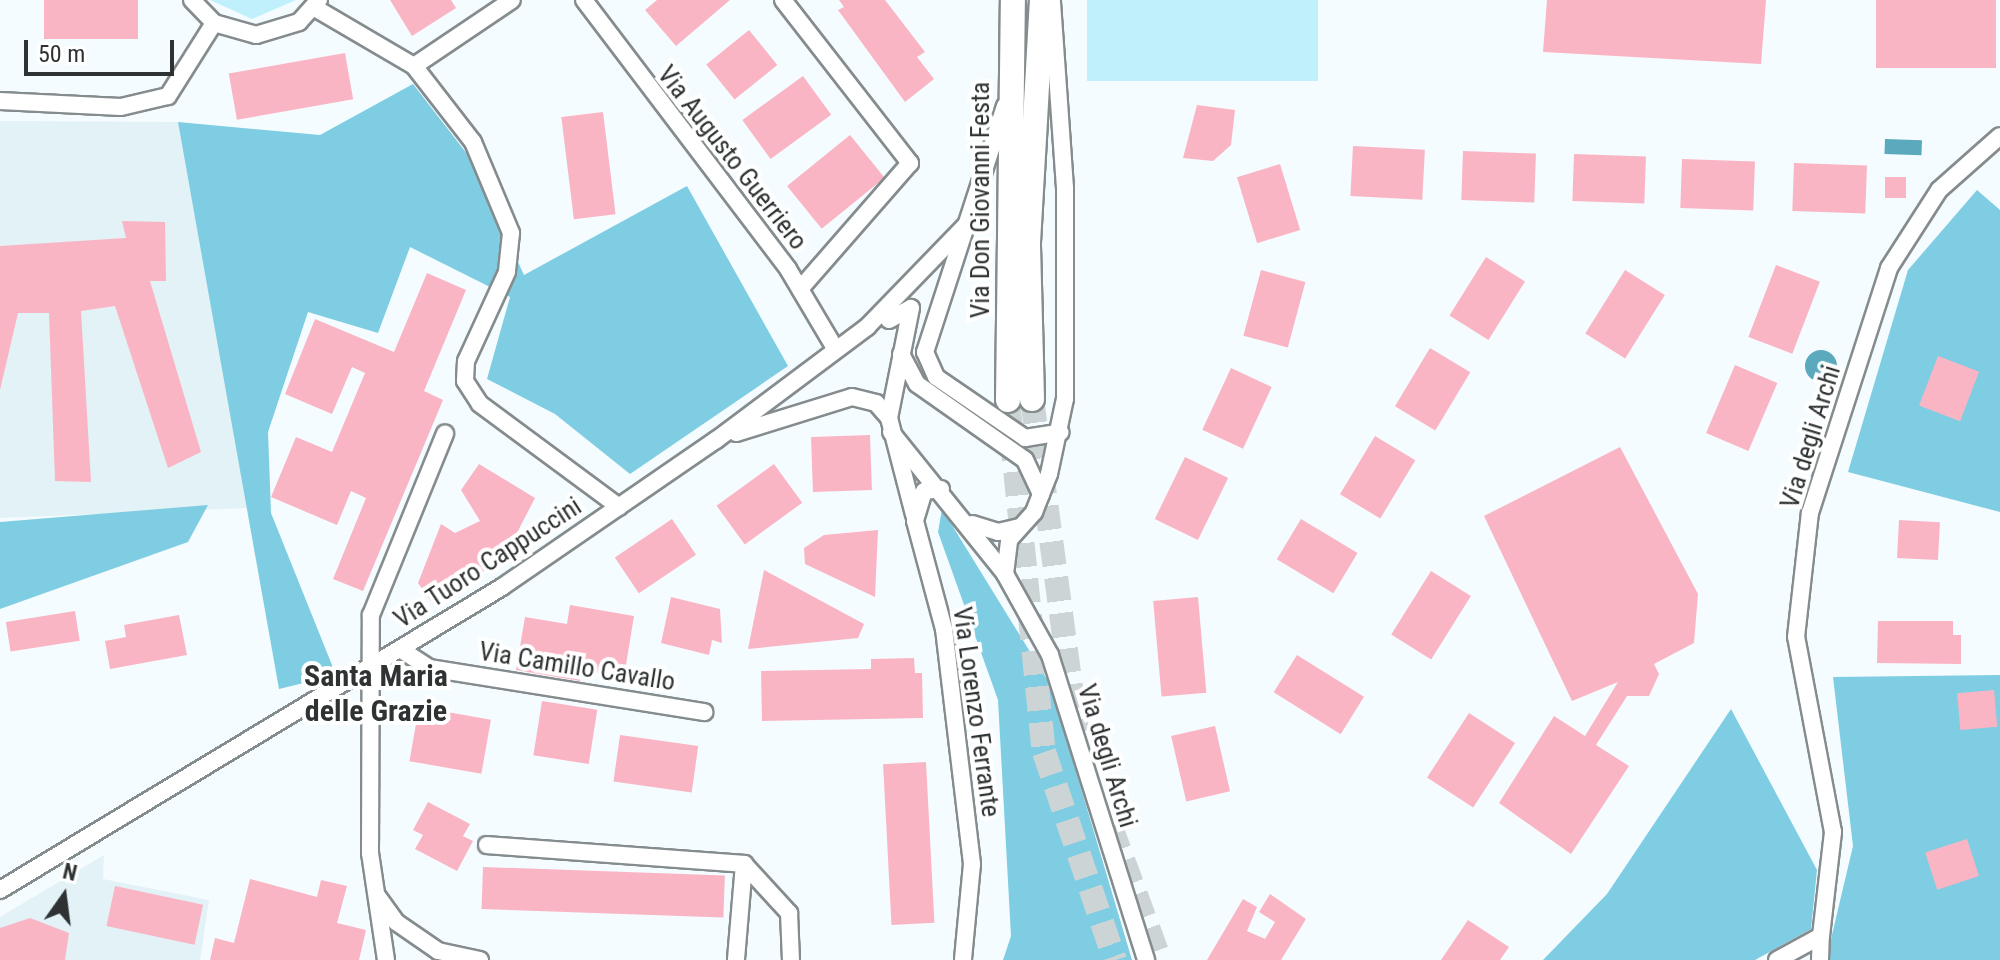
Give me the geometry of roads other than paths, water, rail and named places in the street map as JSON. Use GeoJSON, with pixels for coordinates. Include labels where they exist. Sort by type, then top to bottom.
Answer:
{"type":"FeatureCollection","features":[{"type":"Feature","properties":{"kind":"main road","name":"Via Don Giovanni Festa"},"geometry":{"type":"LineString","coordinates":[[1013,0],[1008,97],[1020,400],[1042,0]]}},
{"type":"Feature","properties":{"kind":"street"},"geometry":{"type":"LineString","coordinates":[[192,0],[214,23],[256,35],[278,32],[317,4],[414,66],[473,142],[511,233],[507,272],[466,361],[469,391],[619,507]]}},
{"type":"Feature","properties":{"kind":"street"},"geometry":{"type":"LineString","coordinates":[[414,66],[512,0]]}},
{"type":"Feature","properties":{"kind":"street","name":"Via Augusto Guerriero"},"geometry":{"type":"LineString","coordinates":[[584,0],[800,289],[836,350]]}},
{"type":"Feature","properties":{"kind":"street"},"geometry":{"type":"LineString","coordinates":[[783,0],[910,163],[800,289]]}},
{"type":"Feature","properties":{"kind":"street"},"geometry":{"type":"LineString","coordinates":[[1005,574],[1005,554],[1019,527],[1041,497],[1061,432],[1065,188],[1052,0]]}},
{"type":"Feature","properties":{"kind":"street"},"geometry":{"type":"LineString","coordinates":[[0,101],[121,107],[168,96],[214,23]]}},
{"type":"Feature","properties":{"kind":"street"},"geometry":{"type":"LineString","coordinates":[[1008,97],[989,171],[965,226],[926,334],[930,365],[963,398],[1025,438],[1061,432]]}},
{"type":"Feature","properties":{"kind":"street","name":"Via degli Archi"},"geometry":{"type":"LineString","coordinates":[[1820,960],[1833,832],[1796,637],[1810,513],[1889,268],[1939,190],[2000,136]]}},
{"type":"Feature","properties":{"kind":"street","name":"Via Tuoro Cappuccini"},"geometry":{"type":"LineString","coordinates":[[0,890],[400,649],[619,507],[716,440],[867,327],[965,226]]}},
{"type":"Feature","properties":{"kind":"street"},"geometry":{"type":"LineString","coordinates":[[867,327],[911,308],[890,425]]}},
{"type":"Feature","properties":{"kind":"street"},"geometry":{"type":"LineString","coordinates":[[901,354],[917,384],[1025,460],[1041,497]]}},
{"type":"Feature","properties":{"kind":"street","name":"Via degli Archi"},"geometry":{"type":"LineString","coordinates":[[716,440],[852,397],[876,403],[1005,574],[1059,680],[1146,960]]}},
{"type":"Feature","properties":{"kind":"street","name":"Via Lorenzo Ferrante"},"geometry":{"type":"LineString","coordinates":[[890,425],[944,629],[972,864],[963,960]]}},
{"type":"Feature","properties":{"kind":"street"},"geometry":{"type":"LineString","coordinates":[[386,960],[374,893],[367,669],[371,615],[445,434]]}},
{"type":"Feature","properties":{"kind":"street"},"geometry":{"type":"LineString","coordinates":[[915,521],[924,491],[941,489]]}},
{"type":"Feature","properties":{"kind":"street"},"geometry":{"type":"LineString","coordinates":[[970,524],[998,532],[1019,527]]}},
{"type":"Feature","properties":{"kind":"street","name":"Via Camillo Cavallo"},"geometry":{"type":"LineString","coordinates":[[400,649],[429,668],[705,712]]}},
{"type":"Feature","properties":{"kind":"street"},"geometry":{"type":"LineString","coordinates":[[487,845],[744,864],[789,913],[791,960]]}},
{"type":"Feature","properties":{"kind":"street"},"geometry":{"type":"LineString","coordinates":[[736,960],[744,864]]}},
{"type":"Feature","properties":{"kind":"street"},"geometry":{"type":"LineString","coordinates":[[374,893],[396,922],[438,951],[480,960]]}},
{"type":"Feature","properties":{"kind":"street"},"geometry":{"type":"LineString","coordinates":[[1777,960],[1821,936]]}},
{"type":"Feature","properties":{"kind":"tunnel"},"geometry":{"type":"LineString","coordinates":[[1032,399],[1077,732]]}},
{"type":"Feature","properties":{"kind":"tunnel"},"geometry":{"type":"LineString","coordinates":[[1008,400],[1044,752],[1115,960]]}},
{"type":"Feature","properties":{"kind":"tunnel"},"geometry":{"type":"LineString","coordinates":[[1111,827],[1160,960]]}},
{"type":"Feature","properties":{"kind":"district","name":"Santa Maria delle Grazie"},"geometry":{"type":"Point","coordinates":[376,693]}}]}
